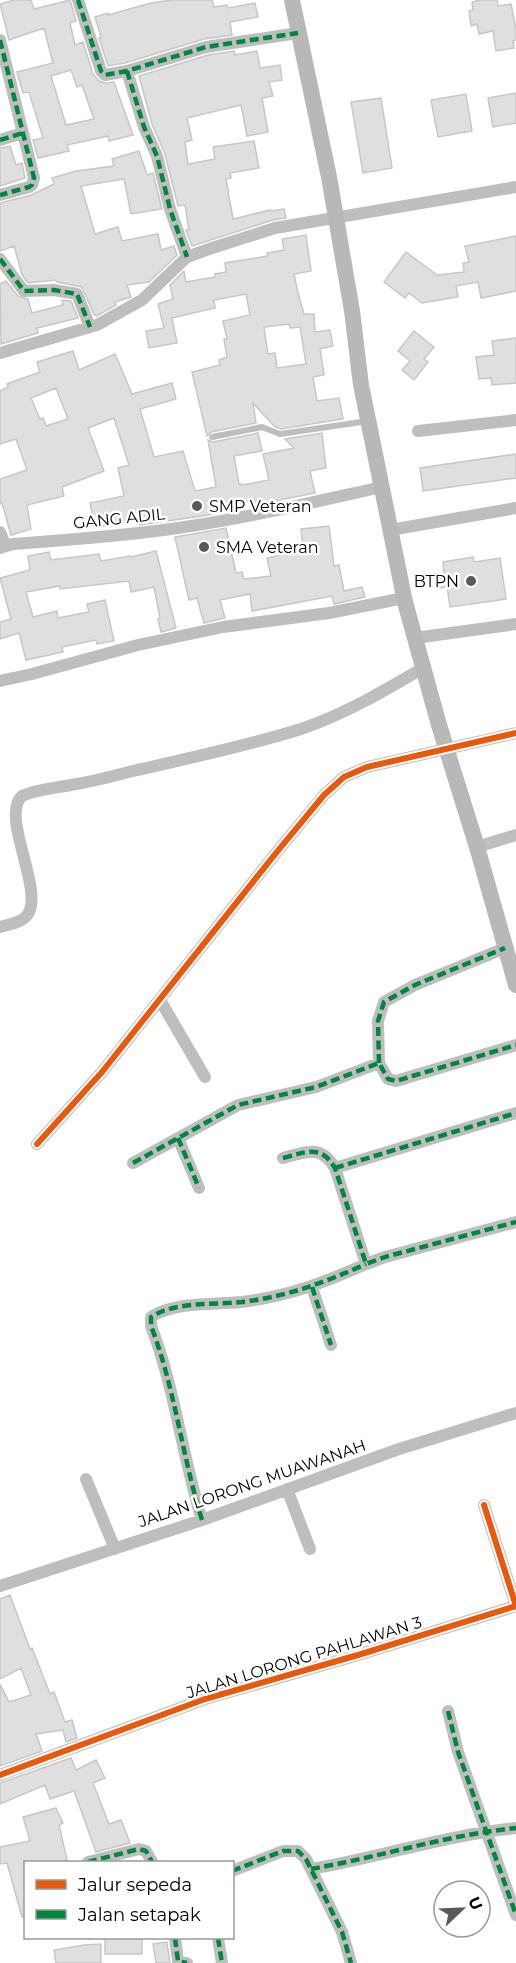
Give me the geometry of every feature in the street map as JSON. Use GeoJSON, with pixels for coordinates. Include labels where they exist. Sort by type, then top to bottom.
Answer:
{"type":"FeatureCollection","features":[{"type":"Feature","properties":{"kind":"main road"},"geometry":{"type":"LineString","coordinates":[[292,0],[336,219],[368,421],[404,598],[446,748],[515,976]]}},
{"type":"Feature","properties":{"kind":"street"},"geometry":{"type":"LineString","coordinates":[[78,0],[101,71],[105,75],[128,71],[206,47],[298,33]]}},
{"type":"Feature","properties":{"kind":"street"},"geometry":{"type":"LineString","coordinates":[[0,40],[33,174],[33,183],[29,187],[0,195]]}},
{"type":"Feature","properties":{"kind":"street"},"geometry":{"type":"LineString","coordinates":[[128,71],[144,127],[157,156],[170,209],[187,257]]}},
{"type":"Feature","properties":{"kind":"street"},"geometry":{"type":"LineString","coordinates":[[0,140],[23,133]]}},
{"type":"Feature","properties":{"kind":"street"},"geometry":{"type":"LineString","coordinates":[[0,353],[90,327],[142,300],[187,257],[275,228],[516,187]]}},
{"type":"Feature","properties":{"kind":"street"},"geometry":{"type":"LineString","coordinates":[[0,259],[24,291],[54,290],[77,294],[90,327]]}},
{"type":"Feature","properties":{"kind":"street"},"geometry":{"type":"LineString","coordinates":[[418,431],[516,420]]}},
{"type":"Feature","properties":{"kind":"street","name":"GANG ADIL"},"geometry":{"type":"LineString","coordinates":[[3,547],[107,538],[180,528],[274,511],[382,487]]}},
{"type":"Feature","properties":{"kind":"street"},"geometry":{"type":"LineString","coordinates":[[390,530],[516,508]]}},
{"type":"Feature","properties":{"kind":"street"},"geometry":{"type":"LineString","coordinates":[[0,532],[3,547]]}},
{"type":"Feature","properties":{"kind":"street"},"geometry":{"type":"LineString","coordinates":[[0,681],[138,645],[223,627],[329,613],[404,598]]}},
{"type":"Feature","properties":{"kind":"street"},"geometry":{"type":"LineString","coordinates":[[415,638],[516,624]]}},
{"type":"Feature","properties":{"kind":"street"},"geometry":{"type":"LineString","coordinates":[[0,927],[16,923],[27,916],[30,909],[8,822],[12,800],[37,791],[124,773],[301,729],[372,698],[423,668]]}},
{"type":"Feature","properties":{"kind":"street"},"geometry":{"type":"LineString","coordinates":[[37,1144],[102,1072],[276,852],[335,784],[358,770],[446,748],[516,734]]}},
{"type":"Feature","properties":{"kind":"street"},"geometry":{"type":"LineString","coordinates":[[477,847],[516,835]]}},
{"type":"Feature","properties":{"kind":"street"},"geometry":{"type":"LineString","coordinates":[[505,948],[415,985],[384,1002],[378,1021],[379,1063],[388,1079],[396,1081],[516,1045]]}},
{"type":"Feature","properties":{"kind":"street"},"geometry":{"type":"LineString","coordinates":[[160,1000],[205,1077]]}},
{"type":"Feature","properties":{"kind":"street"},"geometry":{"type":"LineString","coordinates":[[134,1163],[238,1105],[316,1087],[379,1063]]}},
{"type":"Feature","properties":{"kind":"street"},"geometry":{"type":"LineString","coordinates":[[335,1168],[516,1113]]}},
{"type":"Feature","properties":{"kind":"street"},"geometry":{"type":"LineString","coordinates":[[178,1138],[199,1188]]}},
{"type":"Feature","properties":{"kind":"street"},"geometry":{"type":"LineString","coordinates":[[283,1158],[306,1152],[327,1156],[335,1168],[366,1264]]}},
{"type":"Feature","properties":{"kind":"street"},"geometry":{"type":"LineString","coordinates":[[202,1520],[189,1480],[179,1430],[150,1318],[158,1313],[192,1305],[242,1302],[312,1287],[385,1257],[516,1222]]}},
{"type":"Feature","properties":{"kind":"street"},"geometry":{"type":"LineString","coordinates":[[312,1287],[331,1345]]}},
{"type":"Feature","properties":{"kind":"street","name":"JALAN LORONG MUAWANAH"},"geometry":{"type":"LineString","coordinates":[[0,1586],[202,1520],[399,1449],[516,1413]]}},
{"type":"Feature","properties":{"kind":"street"},"geometry":{"type":"LineString","coordinates":[[86,1479],[115,1549]]}},
{"type":"Feature","properties":{"kind":"street"},"geometry":{"type":"LineString","coordinates":[[287,1489],[310,1549]]}},
{"type":"Feature","properties":{"kind":"street"},"geometry":{"type":"LineString","coordinates":[[484,1505],[516,1606]]}},
{"type":"Feature","properties":{"kind":"street","name":"JALAN LORONG PAHLAWAN 3"},"geometry":{"type":"LineString","coordinates":[[0,1775],[205,1699],[516,1606]]}},
{"type":"Feature","properties":{"kind":"street"},"geometry":{"type":"LineString","coordinates":[[448,1711],[458,1752],[516,1915]]}},
{"type":"Feature","properties":{"kind":"street"},"geometry":{"type":"LineString","coordinates":[[311,1869],[486,1831],[516,1828]]}},
{"type":"Feature","properties":{"kind":"street"},"geometry":{"type":"LineString","coordinates":[[96,1861],[142,1849],[147,1851],[151,1861]]}},
{"type":"Feature","properties":{"kind":"street"},"geometry":{"type":"LineString","coordinates":[[234,1871],[290,1850],[301,1854],[311,1869],[342,1932],[351,1963]]}},
{"type":"Feature","properties":{"kind":"street"},"geometry":{"type":"LineString","coordinates":[[175,1939],[178,1961],[187,1963]]}},
{"type":"Feature","properties":{"kind":"street"},"geometry":{"type":"LineString","coordinates":[[214,1963],[221,1963],[218,1939]]}},
{"type":"Feature","properties":{"kind":"lane"},"geometry":{"type":"LineString","coordinates":[[212,437],[262,427],[280,434],[368,421]]}},
{"type":"Feature","properties":{"kind":"building"},"geometry":{"type":"Polygon","coordinates":[[[14,0],[31,0],[34,9],[70,0],[76,21],[70,23],[75,45],[83,42],[93,74],[99,81],[114,82],[133,135],[109,141],[108,136],[67,145],[69,151],[38,158],[33,140],[43,138],[29,92],[23,93],[17,72],[53,63],[44,28],[9,40],[0,4],[14,0]],[[71,70],[51,76],[66,125],[94,119],[82,85],[77,87],[71,70]]]}},
{"type":"Feature","properties":{"kind":"building"},"geometry":{"type":"Polygon","coordinates":[[[171,0],[212,0],[214,7],[227,5],[228,8],[255,3],[258,17],[230,22],[232,35],[204,39],[108,66],[95,17],[171,0]]]}},
{"type":"Feature","properties":{"kind":"building"},"geometry":{"type":"Polygon","coordinates":[[[497,0],[498,6],[511,4],[516,29],[514,48],[496,51],[493,31],[479,34],[477,24],[471,26],[469,11],[473,10],[472,2],[497,0]]]}},
{"type":"Feature","properties":{"kind":"building"},"geometry":{"type":"Polygon","coordinates":[[[234,51],[235,55],[257,51],[260,68],[280,65],[282,80],[269,82],[273,96],[262,98],[268,132],[247,136],[241,105],[187,118],[192,140],[185,142],[188,164],[215,159],[213,147],[254,141],[259,168],[230,173],[231,178],[226,179],[233,219],[284,209],[286,218],[192,246],[186,230],[189,230],[185,205],[178,206],[165,154],[152,124],[139,76],[208,55],[234,51]]]}},
{"type":"Feature","properties":{"kind":"building"},"geometry":{"type":"Polygon","coordinates":[[[516,93],[516,123],[493,127],[488,98],[516,93]]]}},
{"type":"Feature","properties":{"kind":"building"},"geometry":{"type":"Polygon","coordinates":[[[466,94],[472,131],[438,137],[431,100],[466,94]]]}},
{"type":"Feature","properties":{"kind":"building"},"geometry":{"type":"Polygon","coordinates":[[[381,98],[392,168],[363,173],[351,102],[381,98]]]}},
{"type":"Feature","properties":{"kind":"building"},"geometry":{"type":"Polygon","coordinates":[[[10,146],[16,165],[22,163],[25,178],[0,186],[0,148],[10,146]]]}},
{"type":"Feature","properties":{"kind":"building"},"geometry":{"type":"Polygon","coordinates":[[[139,151],[147,175],[153,173],[162,209],[131,214],[124,179],[81,186],[95,234],[118,227],[122,241],[158,234],[161,250],[174,246],[177,255],[149,282],[127,285],[131,297],[115,302],[116,305],[97,316],[94,315],[82,287],[56,280],[28,283],[22,275],[14,246],[0,251],[0,203],[31,195],[54,184],[52,178],[76,171],[114,166],[112,159],[139,151]]]}},
{"type":"Feature","properties":{"kind":"building"},"geometry":{"type":"Polygon","coordinates":[[[306,235],[311,271],[294,274],[298,293],[304,314],[314,314],[315,332],[330,330],[333,346],[320,349],[324,375],[313,377],[317,401],[339,398],[343,419],[281,429],[274,426],[253,403],[256,423],[211,432],[207,436],[192,372],[220,365],[219,360],[227,357],[224,339],[227,339],[223,321],[250,315],[246,294],[214,300],[215,308],[172,318],[177,343],[149,348],[146,331],[164,328],[158,304],[173,299],[170,285],[184,271],[186,282],[215,277],[215,274],[226,272],[225,263],[268,256],[267,253],[284,250],[282,239],[306,235]],[[289,324],[264,327],[268,354],[275,353],[277,368],[306,364],[300,327],[290,328],[289,324]]]}},
{"type":"Feature","properties":{"kind":"building"},"geometry":{"type":"Polygon","coordinates":[[[516,236],[516,291],[481,298],[478,282],[456,286],[458,297],[422,303],[409,293],[405,298],[384,282],[406,252],[437,275],[464,272],[463,263],[469,262],[465,246],[516,236]]]}},
{"type":"Feature","properties":{"kind":"building"},"geometry":{"type":"Polygon","coordinates":[[[6,281],[18,296],[28,299],[32,313],[63,305],[62,300],[71,301],[78,318],[37,328],[38,333],[1,344],[0,284],[6,281]]]}},
{"type":"Feature","properties":{"kind":"building"},"geometry":{"type":"Polygon","coordinates":[[[414,331],[434,347],[424,359],[428,362],[414,380],[402,370],[410,361],[398,351],[414,331]]]}},
{"type":"Feature","properties":{"kind":"building"},"geometry":{"type":"Polygon","coordinates":[[[516,338],[516,383],[492,385],[491,378],[479,379],[476,357],[494,355],[492,341],[516,338]]]}},
{"type":"Feature","properties":{"kind":"building"},"geometry":{"type":"Polygon","coordinates":[[[73,351],[79,370],[115,354],[132,394],[172,383],[176,399],[140,409],[154,457],[183,451],[195,491],[216,487],[208,440],[213,442],[258,433],[262,451],[234,456],[239,484],[242,485],[269,480],[263,454],[294,448],[285,439],[322,433],[326,468],[310,471],[315,493],[250,506],[249,501],[223,507],[224,512],[202,516],[140,525],[139,520],[95,528],[90,503],[124,496],[118,468],[129,465],[114,418],[88,428],[104,471],[62,487],[64,496],[27,505],[31,529],[11,535],[2,503],[0,504],[0,479],[27,470],[16,439],[0,444],[0,391],[8,387],[7,384],[40,372],[37,362],[73,351]],[[56,388],[31,398],[40,419],[43,418],[46,426],[68,419],[56,388]]]}},
{"type":"Feature","properties":{"kind":"building"},"geometry":{"type":"Polygon","coordinates":[[[516,454],[516,478],[423,491],[420,468],[516,454]]]}},
{"type":"Feature","properties":{"kind":"building"},"geometry":{"type":"Polygon","coordinates":[[[329,526],[334,566],[339,565],[344,591],[362,587],[365,597],[334,604],[332,596],[252,611],[250,594],[220,600],[225,618],[204,623],[197,598],[189,600],[175,537],[226,528],[236,573],[242,572],[244,579],[271,576],[267,558],[303,550],[301,529],[329,526]]]}},
{"type":"Feature","properties":{"kind":"building"},"geometry":{"type":"Polygon","coordinates":[[[156,551],[176,628],[161,632],[154,587],[131,592],[129,581],[60,589],[60,586],[26,592],[33,617],[57,611],[58,618],[89,612],[87,604],[105,600],[114,641],[97,644],[96,640],[62,647],[63,652],[26,660],[19,633],[0,639],[0,622],[11,619],[0,578],[30,570],[28,556],[49,552],[51,560],[99,554],[101,561],[156,551]]]}},
{"type":"Feature","properties":{"kind":"building","name":"BTPN"},"geometry":{"type":"Polygon","coordinates":[[[473,557],[474,562],[500,558],[506,599],[450,607],[447,587],[440,588],[437,575],[444,574],[443,562],[473,557]]]}},
{"type":"Feature","properties":{"kind":"building"},"geometry":{"type":"Polygon","coordinates":[[[10,1595],[50,1694],[54,1692],[65,1722],[72,1720],[77,1738],[66,1742],[63,1730],[36,1734],[42,1751],[0,1766],[0,1684],[9,1702],[31,1695],[21,1668],[0,1679],[0,1599],[10,1595]]]}},
{"type":"Feature","properties":{"kind":"building"},"geometry":{"type":"Polygon","coordinates":[[[71,1758],[76,1770],[96,1760],[105,1778],[93,1783],[109,1824],[121,1820],[130,1843],[96,1852],[74,1791],[50,1799],[45,1785],[0,1804],[0,1783],[71,1758]]]}},
{"type":"Feature","properties":{"kind":"building"},"geometry":{"type":"Polygon","coordinates":[[[56,1808],[63,1823],[59,1825],[67,1860],[24,1861],[24,1916],[22,1917],[7,1863],[0,1864],[0,1847],[30,1841],[23,1817],[56,1808]]]}},
{"type":"Feature","properties":{"kind":"building"},"geometry":{"type":"Polygon","coordinates":[[[105,1939],[142,1939],[142,1954],[105,1954],[105,1939]]]}},
{"type":"Feature","properties":{"kind":"building"},"geometry":{"type":"Polygon","coordinates":[[[167,1942],[170,1963],[156,1963],[153,1944],[167,1942]]]}},
{"type":"Feature","properties":{"kind":"building"},"geometry":{"type":"Polygon","coordinates":[[[101,1944],[101,1963],[56,1963],[54,1950],[101,1944]]]}},
{"type":"Feature","properties":{"kind":"marked path"},"geometry":{"type":"LineString","coordinates":[[78,0],[101,71],[105,75],[127,71],[206,47],[298,33]]}},
{"type":"Feature","properties":{"kind":"marked path"},"geometry":{"type":"LineString","coordinates":[[0,40],[34,178],[29,187],[0,195]]}},
{"type":"Feature","properties":{"kind":"marked path"},"geometry":{"type":"LineString","coordinates":[[127,71],[144,127],[157,156],[170,209],[187,257]]}},
{"type":"Feature","properties":{"kind":"marked path"},"geometry":{"type":"LineString","coordinates":[[0,140],[23,133]]}},
{"type":"Feature","properties":{"kind":"marked path"},"geometry":{"type":"LineString","coordinates":[[0,259],[24,291],[54,290],[77,294],[90,327]]}},
{"type":"Feature","properties":{"kind":"marked path"},"geometry":{"type":"LineString","coordinates":[[379,1063],[378,1021],[384,1002],[415,985],[505,948]]}},
{"type":"Feature","properties":{"kind":"marked path"},"geometry":{"type":"LineString","coordinates":[[133,1163],[238,1105],[316,1087],[379,1063],[388,1079],[396,1081],[516,1045]]}},
{"type":"Feature","properties":{"kind":"marked path"},"geometry":{"type":"LineString","coordinates":[[335,1168],[516,1113]]}},
{"type":"Feature","properties":{"kind":"marked path"},"geometry":{"type":"LineString","coordinates":[[178,1138],[199,1188]]}},
{"type":"Feature","properties":{"kind":"marked path"},"geometry":{"type":"LineString","coordinates":[[283,1158],[312,1152],[324,1155],[330,1160],[335,1168],[366,1264],[516,1222]]}},
{"type":"Feature","properties":{"kind":"marked path"},"geometry":{"type":"LineString","coordinates":[[202,1520],[166,1373],[151,1326],[151,1317],[183,1306],[242,1302],[275,1296],[320,1283],[366,1264]]}},
{"type":"Feature","properties":{"kind":"marked path"},"geometry":{"type":"LineString","coordinates":[[312,1287],[331,1345]]}},
{"type":"Feature","properties":{"kind":"marked path"},"geometry":{"type":"LineString","coordinates":[[448,1711],[458,1752],[516,1915]]}},
{"type":"Feature","properties":{"kind":"marked path"},"geometry":{"type":"LineString","coordinates":[[311,1869],[439,1841],[516,1828]]}},
{"type":"Feature","properties":{"kind":"marked path"},"geometry":{"type":"LineString","coordinates":[[92,1861],[139,1849],[146,1851],[151,1861]]}},
{"type":"Feature","properties":{"kind":"marked path"},"geometry":{"type":"LineString","coordinates":[[234,1870],[283,1851],[298,1851],[306,1859],[342,1932],[351,1963]]}},
{"type":"Feature","properties":{"kind":"marked path"},"geometry":{"type":"LineString","coordinates":[[175,1939],[178,1961],[187,1963]]}},
{"type":"Feature","properties":{"kind":"marked path"},"geometry":{"type":"LineString","coordinates":[[218,1939],[222,1963]]}},
{"type":"Feature","properties":{"kind":"cycle path"},"geometry":{"type":"LineString","coordinates":[[37,1144],[102,1072],[324,795],[344,777],[367,767],[516,733]]}},
{"type":"Feature","properties":{"kind":"cycle path"},"geometry":{"type":"LineString","coordinates":[[0,1775],[205,1699],[516,1606],[484,1505]]}},
{"type":"Feature","properties":{"kind":"place","name":"SMP Veteran"},"geometry":{"type":"Point","coordinates":[197,506]}},
{"type":"Feature","properties":{"kind":"place","name":"SMA Veteran"},"geometry":{"type":"Point","coordinates":[204,547]}},
{"type":"Feature","properties":{"kind":"place","name":"BTPN"},"geometry":{"type":"Point","coordinates":[471,581]}}]}
